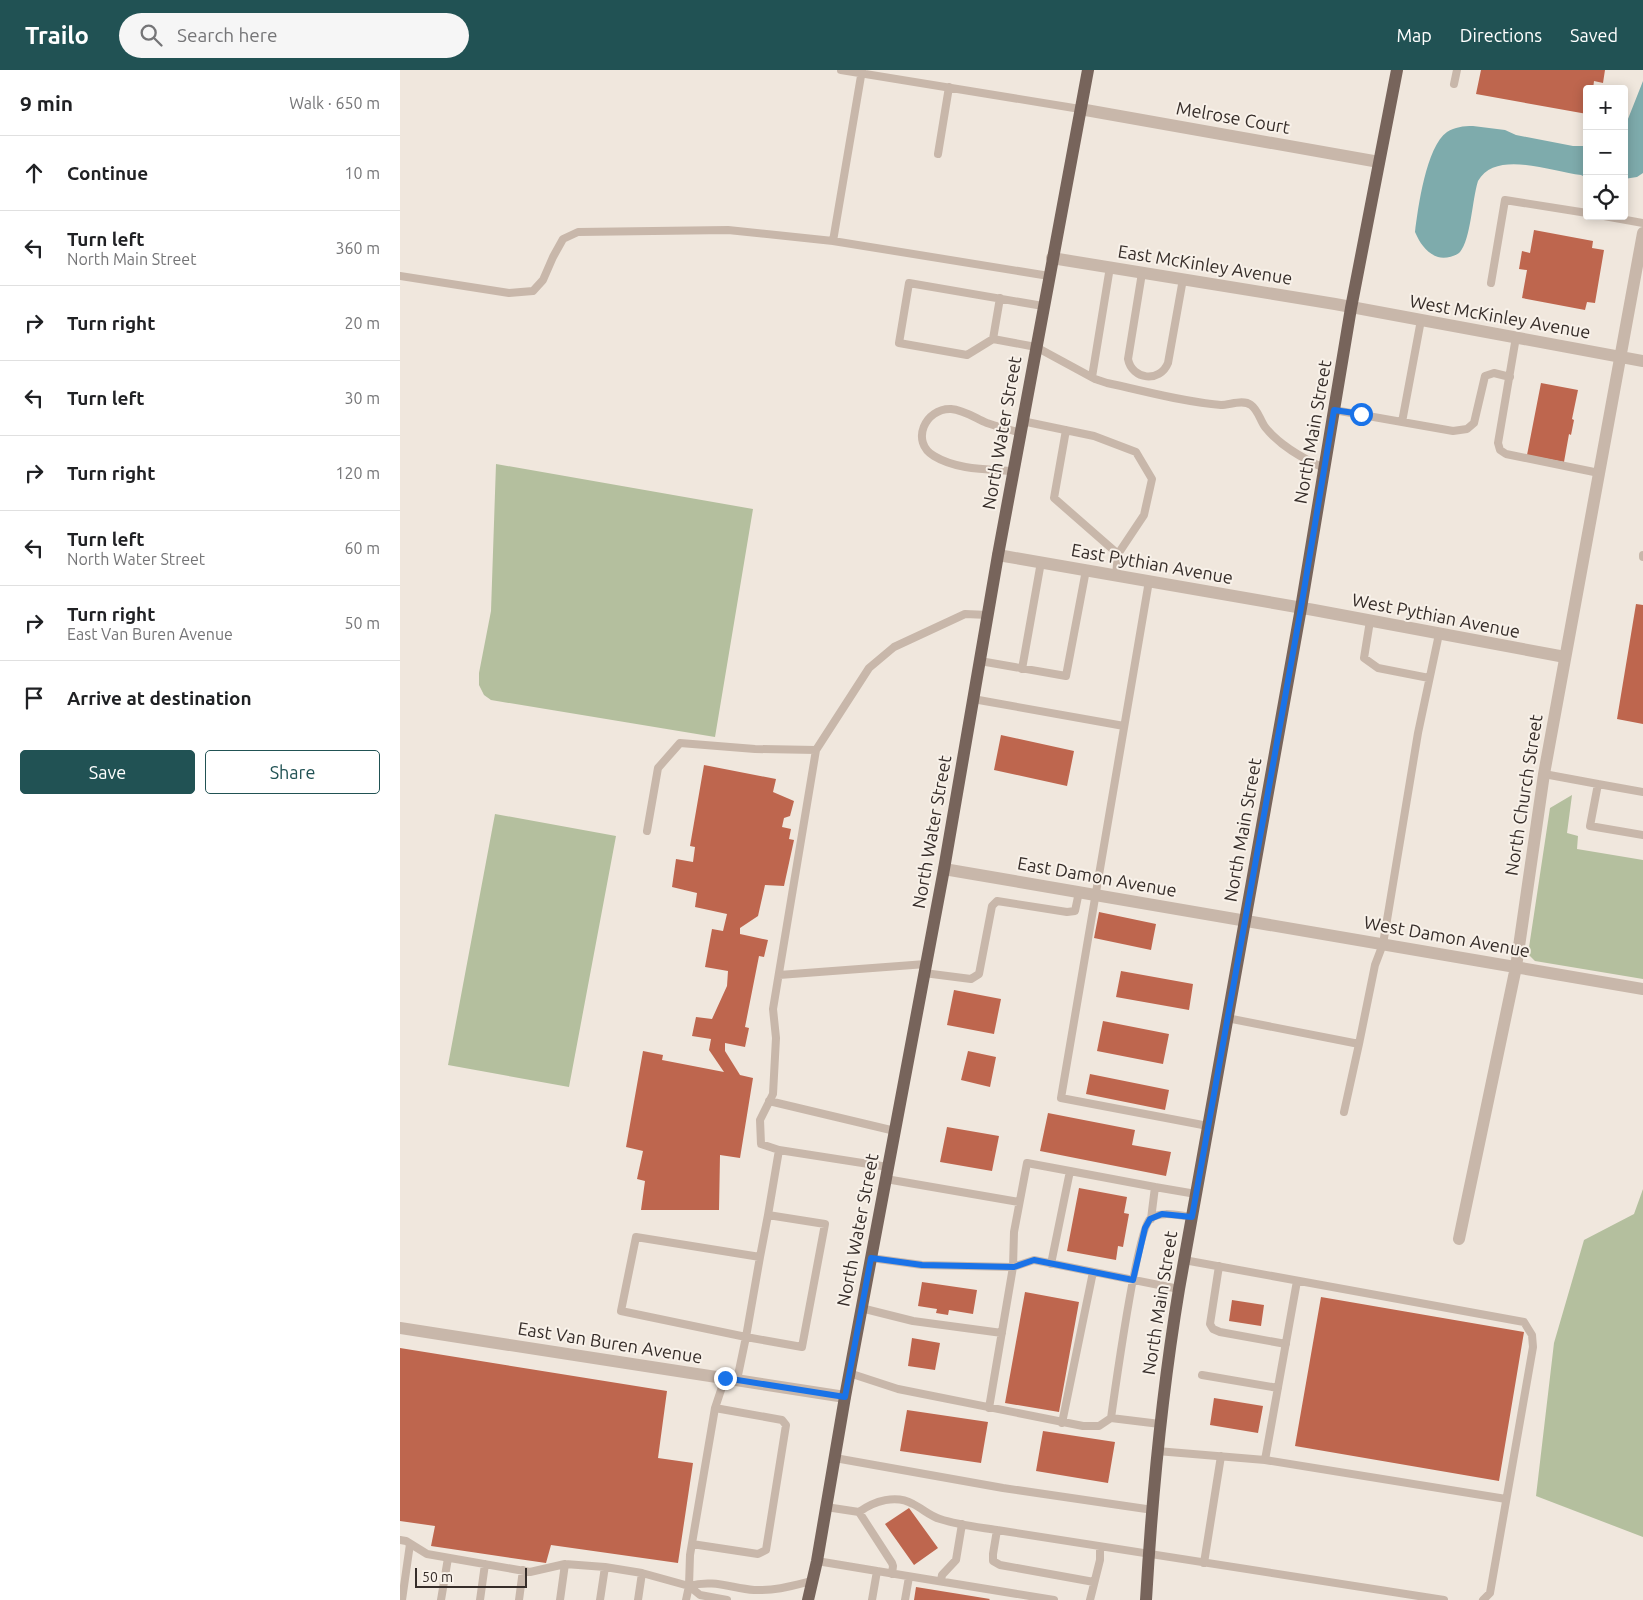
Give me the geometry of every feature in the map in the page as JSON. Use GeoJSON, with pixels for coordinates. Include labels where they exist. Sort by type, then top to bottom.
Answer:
{"type":"FeatureCollection","features":[{"type":"Feature","properties":{"kind":"main road","name":"North Water Street"},"geometry":{"type":"LineString","coordinates":[[808,1600],[944,869],[1013,471],[1088,70]]}},
{"type":"Feature","properties":{"kind":"main road","name":"North Main Street"},"geometry":{"type":"LineString","coordinates":[[1146,1600],[1157,1451],[1179,1289],[1301,608],[1351,308],[1397,70]]}},
{"type":"Feature","properties":{"kind":"street","name":"Melrose Court"},"geometry":{"type":"LineString","coordinates":[[1080,109],[1379,162]]}},
{"type":"Feature","properties":{"kind":"street","name":"North Church Street"},"geometry":{"type":"LineString","coordinates":[[1459,1239],[1516,967],[1544,774],[1643,233]]}},
{"type":"Feature","properties":{"kind":"street","name":"East McKinley Avenue"},"geometry":{"type":"LineString","coordinates":[[1052,258],[1351,308]]}},
{"type":"Feature","properties":{"kind":"street","name":"West McKinley Avenue"},"geometry":{"type":"LineString","coordinates":[[1351,308],[1643,360]]}},
{"type":"Feature","properties":{"kind":"street","name":"East Pythian Avenue"},"geometry":{"type":"LineString","coordinates":[[998,555],[1301,608]]}},
{"type":"Feature","properties":{"kind":"street","name":"West Pythian Avenue"},"geometry":{"type":"LineString","coordinates":[[1301,608],[1565,657]]}},
{"type":"Feature","properties":{"kind":"street","name":"East Damon Avenue"},"geometry":{"type":"LineString","coordinates":[[944,869],[1245,920]]}},
{"type":"Feature","properties":{"kind":"street","name":"West Damon Avenue"},"geometry":{"type":"LineString","coordinates":[[1245,920],[1643,989]]}},
{"type":"Feature","properties":{"kind":"street","name":"East Van Buren Avenue"},"geometry":{"type":"LineString","coordinates":[[400,1328],[845,1397]]}},
{"type":"Feature","properties":{"kind":"lane"},"geometry":{"type":"LineString","coordinates":[[841,70],[1080,109]]}},
{"type":"Feature","properties":{"kind":"lane"},"geometry":{"type":"LineString","coordinates":[[1454,84],[1457,70]]}},
{"type":"Feature","properties":{"kind":"lane"},"geometry":{"type":"LineString","coordinates":[[834,241],[862,72]]}},
{"type":"Feature","properties":{"kind":"lane"},"geometry":{"type":"LineString","coordinates":[[938,154],[949,87]]}},
{"type":"Feature","properties":{"kind":"lane"},"geometry":{"type":"LineString","coordinates":[[1491,283],[1505,200],[1583,212]]}},
{"type":"Feature","properties":{"kind":"lane"},"geometry":{"type":"LineString","coordinates":[[1626,220],[1643,223]]}},
{"type":"Feature","properties":{"kind":"lane"},"geometry":{"type":"LineString","coordinates":[[400,276],[509,293],[533,291],[543,280],[563,239],[578,232],[728,230],[834,241],[1049,276]]}},
{"type":"Feature","properties":{"kind":"lane"},"geometry":{"type":"LineString","coordinates":[[1092,377],[1110,267]]}},
{"type":"Feature","properties":{"kind":"lane"},"geometry":{"type":"LineString","coordinates":[[1142,273],[1128,359],[1132,370],[1146,376],[1161,373],[1168,363],[1183,280]]}},
{"type":"Feature","properties":{"kind":"lane"},"geometry":{"type":"LineString","coordinates":[[1043,306],[909,283],[899,343],[967,356],[993,339],[1036,347],[1092,377],[1108,383],[1221,405],[1242,402],[1250,404],[1256,410],[1264,425],[1281,443],[1307,460],[1324,468]]}},
{"type":"Feature","properties":{"kind":"lane"},"geometry":{"type":"LineString","coordinates":[[993,339],[1000,298]]}},
{"type":"Feature","properties":{"kind":"lane"},"geometry":{"type":"LineString","coordinates":[[1402,422],[1421,320]]}},
{"type":"Feature","properties":{"kind":"lane"},"geometry":{"type":"LineString","coordinates":[[1516,337],[1498,443],[1500,450],[1506,454],[1599,473]]}},
{"type":"Feature","properties":{"kind":"lane"},"geometry":{"type":"LineString","coordinates":[[1334,410],[1453,431],[1467,429],[1474,423],[1485,376],[1494,373],[1510,377]]}},
{"type":"Feature","properties":{"kind":"lane"},"geometry":{"type":"LineString","coordinates":[[1143,391],[1146,376]]}},
{"type":"Feature","properties":{"kind":"lane"},"geometry":{"type":"LineString","coordinates":[[1013,471],[966,466],[932,455],[924,447],[922,441],[925,422],[932,415],[942,410],[951,409],[986,422],[1066,430],[1094,436],[1136,452],[1152,479],[1144,515],[1118,554],[1116,576]]}},
{"type":"Feature","properties":{"kind":"lane"},"geometry":{"type":"LineString","coordinates":[[1066,430],[1054,498],[1118,554]]}},
{"type":"Feature","properties":{"kind":"lane"},"geometry":{"type":"LineString","coordinates":[[1022,669],[1041,562]]}},
{"type":"Feature","properties":{"kind":"lane"},"geometry":{"type":"LineString","coordinates":[[980,661],[1066,676],[1086,570]]}},
{"type":"Feature","properties":{"kind":"lane"},"geometry":{"type":"LineString","coordinates":[[1149,581],[1060,1098],[1208,1126]]}},
{"type":"Feature","properties":{"kind":"lane"},"geometry":{"type":"LineString","coordinates":[[988,614],[965,614],[894,647],[868,668],[816,750],[772,1009],[776,1038],[773,1094],[760,1120],[761,1144],[778,1150],[1019,1202]]}},
{"type":"Feature","properties":{"kind":"lane"},"geometry":{"type":"LineString","coordinates":[[1370,621],[1364,658],[1378,668],[1429,678]]}},
{"type":"Feature","properties":{"kind":"lane"},"geometry":{"type":"LineString","coordinates":[[1344,1112],[1374,965],[1383,944],[1418,733],[1439,634]]}},
{"type":"Feature","properties":{"kind":"lane"},"geometry":{"type":"LineString","coordinates":[[973,699],[1124,726]]}},
{"type":"Feature","properties":{"kind":"lane"},"geometry":{"type":"LineString","coordinates":[[647,831],[658,768],[680,744],[755,749],[816,750]]}},
{"type":"Feature","properties":{"kind":"lane"},"geometry":{"type":"LineString","coordinates":[[1544,774],[1643,792]]}},
{"type":"Feature","properties":{"kind":"lane"},"geometry":{"type":"LineString","coordinates":[[1598,784],[1590,826],[1643,836]]}},
{"type":"Feature","properties":{"kind":"lane"},"geometry":{"type":"LineString","coordinates":[[779,975],[925,968],[971,979],[979,974],[992,906],[997,901],[1067,912],[1075,911],[1079,892]]}},
{"type":"Feature","properties":{"kind":"lane"},"geometry":{"type":"LineString","coordinates":[[1227,1018],[1359,1044]]}},
{"type":"Feature","properties":{"kind":"lane"},"geometry":{"type":"LineString","coordinates":[[769,1101],[895,1131]]}},
{"type":"Feature","properties":{"kind":"lane"},"geometry":{"type":"LineString","coordinates":[[686,1600],[692,1544],[715,1408],[731,1379],[746,1337],[778,1150]]}},
{"type":"Feature","properties":{"kind":"lane"},"geometry":{"type":"LineString","coordinates":[[989,1408],[1014,1267],[1014,1232],[1027,1163],[1196,1194]]}},
{"type":"Feature","properties":{"kind":"lane"},"geometry":{"type":"LineString","coordinates":[[1050,1264],[1070,1171]]}},
{"type":"Feature","properties":{"kind":"lane"},"geometry":{"type":"LineString","coordinates":[[1111,1418],[1133,1280],[1145,1228],[1150,1219],[1155,1187]]}},
{"type":"Feature","properties":{"kind":"lane"},"geometry":{"type":"LineString","coordinates":[[1150,1219],[1162,1214],[1192,1217]]}},
{"type":"Feature","properties":{"kind":"lane"},"geometry":{"type":"LineString","coordinates":[[760,1258],[636,1236],[621,1311],[802,1347],[825,1224],[768,1215]]}},
{"type":"Feature","properties":{"kind":"lane"},"geometry":{"type":"LineString","coordinates":[[871,1258],[922,1265],[1014,1267],[1034,1260],[1179,1289]]}},
{"type":"Feature","properties":{"kind":"lane"},"geometry":{"type":"LineString","coordinates":[[1184,1260],[1524,1322],[1532,1335],[1533,1347],[1490,1593],[1483,1600]]}},
{"type":"Feature","properties":{"kind":"lane"},"geometry":{"type":"LineString","coordinates":[[1219,1266],[1210,1324],[1213,1329],[1220,1332],[1286,1344]]}},
{"type":"Feature","properties":{"kind":"lane"},"geometry":{"type":"LineString","coordinates":[[1062,1423],[1093,1272]]}},
{"type":"Feature","properties":{"kind":"lane"},"geometry":{"type":"LineString","coordinates":[[1265,1460],[1297,1281]]}},
{"type":"Feature","properties":{"kind":"lane"},"geometry":{"type":"LineString","coordinates":[[861,1308],[912,1321],[1002,1333]]}},
{"type":"Feature","properties":{"kind":"lane"},"geometry":{"type":"LineString","coordinates":[[849,1373],[898,1389],[1062,1423],[1099,1426],[1111,1418],[1160,1424]]}},
{"type":"Feature","properties":{"kind":"lane"},"geometry":{"type":"LineString","coordinates":[[1202,1376],[1278,1388]]}},
{"type":"Feature","properties":{"kind":"lane"},"geometry":{"type":"LineString","coordinates":[[692,1544],[758,1554],[766,1550],[786,1425],[782,1420],[715,1408]]}},
{"type":"Feature","properties":{"kind":"lane"},"geometry":{"type":"LineString","coordinates":[[1157,1451],[1265,1460],[1506,1499]]}},
{"type":"Feature","properties":{"kind":"lane"},"geometry":{"type":"LineString","coordinates":[[1204,1563],[1221,1456]]}},
{"type":"Feature","properties":{"kind":"lane"},"geometry":{"type":"LineString","coordinates":[[835,1458],[1003,1488],[1152,1510]]}},
{"type":"Feature","properties":{"kind":"lane"},"geometry":{"type":"LineString","coordinates":[[826,1507],[859,1512],[868,1506],[893,1499],[912,1503],[931,1516],[942,1520],[962,1524],[1148,1555],[1444,1600]]}},
{"type":"Feature","properties":{"kind":"lane"},"geometry":{"type":"LineString","coordinates":[[859,1512],[892,1563],[892,1574]]}},
{"type":"Feature","properties":{"kind":"lane"},"geometry":{"type":"LineString","coordinates":[[941,1581],[942,1575],[956,1560],[962,1524]]}},
{"type":"Feature","properties":{"kind":"lane"},"geometry":{"type":"LineString","coordinates":[[997,1530],[993,1562],[1000,1565],[1094,1582]]}},
{"type":"Feature","properties":{"kind":"lane"},"geometry":{"type":"LineString","coordinates":[[400,1540],[406,1541],[427,1554],[530,1572],[566,1564],[605,1567],[642,1573],[689,1586],[700,1595],[727,1600]]}},
{"type":"Feature","properties":{"kind":"lane"},"geometry":{"type":"LineString","coordinates":[[402,1600],[410,1544]]}},
{"type":"Feature","properties":{"kind":"lane"},"geometry":{"type":"LineString","coordinates":[[1090,1600],[1100,1560],[1100,1547]]}},
{"type":"Feature","properties":{"kind":"lane"},"geometry":{"type":"LineString","coordinates":[[441,1600],[448,1558]]}},
{"type":"Feature","properties":{"kind":"lane"},"geometry":{"type":"LineString","coordinates":[[816,1561],[1054,1600]]}},
{"type":"Feature","properties":{"kind":"lane"},"geometry":{"type":"LineString","coordinates":[[480,1600],[485,1564]]}},
{"type":"Feature","properties":{"kind":"lane"},"geometry":{"type":"LineString","coordinates":[[560,1600],[566,1564]]}},
{"type":"Feature","properties":{"kind":"lane"},"geometry":{"type":"LineString","coordinates":[[600,1600],[605,1567]]}},
{"type":"Feature","properties":{"kind":"lane"},"geometry":{"type":"LineString","coordinates":[[519,1600],[522,1570]]}},
{"type":"Feature","properties":{"kind":"lane"},"geometry":{"type":"LineString","coordinates":[[872,1600],[877,1571]]}},
{"type":"Feature","properties":{"kind":"lane"},"geometry":{"type":"LineString","coordinates":[[638,1600],[642,1573]]}},
{"type":"Feature","properties":{"kind":"lane"},"geometry":{"type":"LineString","coordinates":[[905,1600],[908,1577]]}},
{"type":"Feature","properties":{"kind":"lane"},"geometry":{"type":"LineString","coordinates":[[689,1586],[703,1582],[752,1590],[775,1590],[812,1581]]}},
{"type":"Feature","properties":{"kind":"green space"},"geometry":{"type":"Polygon","coordinates":[[[496,464],[753,509],[715,737],[491,700],[484,695],[479,685],[479,673],[491,611],[496,464]]]}},
{"type":"Feature","properties":{"kind":"green space"},"geometry":{"type":"Polygon","coordinates":[[[1572,795],[1567,833],[1578,836],[1577,849],[1643,860],[1643,979],[1535,961],[1528,954],[1550,808],[1572,795]]]}},
{"type":"Feature","properties":{"kind":"green space"},"geometry":{"type":"Polygon","coordinates":[[[495,814],[616,836],[569,1087],[448,1065],[495,814]]]}},
{"type":"Feature","properties":{"kind":"green space"},"geometry":{"type":"Polygon","coordinates":[[[1643,1189],[1643,1537],[1536,1496],[1554,1343],[1584,1240],[1634,1214],[1643,1189]]]}},
{"type":"Feature","properties":{"kind":"water"},"geometry":{"type":"Polygon","coordinates":[[[1643,81],[1643,173],[1637,177],[1628,178],[1628,130],[1628,119],[1643,81]]]}},
{"type":"Feature","properties":{"kind":"water"},"geometry":{"type":"Polygon","coordinates":[[[1473,126],[1505,130],[1516,135],[1573,146],[1583,146],[1583,176],[1540,167],[1511,164],[1498,166],[1486,171],[1478,181],[1464,246],[1455,255],[1440,258],[1430,253],[1424,247],[1415,232],[1418,208],[1428,164],[1434,151],[1447,132],[1473,126]]]}},
{"type":"Feature","properties":{"kind":"building"},"geometry":{"type":"Polygon","coordinates":[[[1481,70],[1605,70],[1603,83],[1594,81],[1594,85],[1583,85],[1583,113],[1476,94],[1481,70]]]}},
{"type":"Feature","properties":{"kind":"building"},"geometry":{"type":"Polygon","coordinates":[[[1534,230],[1593,241],[1592,248],[1604,250],[1595,303],[1587,302],[1585,310],[1522,298],[1527,270],[1519,269],[1522,251],[1530,253],[1534,230]]]}},
{"type":"Feature","properties":{"kind":"building"},"geometry":{"type":"Polygon","coordinates":[[[1541,383],[1578,390],[1572,419],[1574,420],[1571,435],[1569,434],[1564,462],[1527,455],[1541,383]]]}},
{"type":"Feature","properties":{"kind":"building"},"geometry":{"type":"Polygon","coordinates":[[[1636,604],[1643,605],[1643,724],[1617,719],[1636,604]]]}},
{"type":"Feature","properties":{"kind":"building"},"geometry":{"type":"Polygon","coordinates":[[[1001,735],[1074,751],[1067,786],[994,770],[1001,735]]]}},
{"type":"Feature","properties":{"kind":"building"},"geometry":{"type":"Polygon","coordinates":[[[704,765],[776,779],[773,792],[794,801],[790,816],[784,818],[782,827],[791,829],[789,839],[794,840],[784,886],[765,885],[758,916],[740,928],[740,934],[768,940],[764,957],[759,956],[745,1027],[749,1028],[745,1047],[725,1043],[725,1051],[740,1075],[753,1078],[740,1158],[720,1155],[719,1210],[641,1210],[645,1181],[637,1179],[643,1151],[626,1147],[643,1051],[663,1055],[662,1060],[724,1072],[709,1050],[711,1039],[692,1036],[696,1017],[712,1019],[727,986],[728,971],[705,967],[712,929],[723,931],[727,914],[695,907],[697,893],[672,887],[676,859],[693,862],[695,847],[690,846],[704,765]]]}},
{"type":"Feature","properties":{"kind":"building"},"geometry":{"type":"Polygon","coordinates":[[[1099,912],[1156,924],[1151,950],[1094,938],[1099,912]]]}},
{"type":"Feature","properties":{"kind":"building"},"geometry":{"type":"Polygon","coordinates":[[[1121,971],[1193,984],[1189,1010],[1116,997],[1121,971]]]}},
{"type":"Feature","properties":{"kind":"building"},"geometry":{"type":"Polygon","coordinates":[[[954,990],[1001,999],[994,1034],[947,1025],[954,990]]]}},
{"type":"Feature","properties":{"kind":"building"},"geometry":{"type":"Polygon","coordinates":[[[1103,1021],[1169,1034],[1163,1064],[1097,1051],[1103,1021]]]}},
{"type":"Feature","properties":{"kind":"building"},"geometry":{"type":"Polygon","coordinates":[[[968,1051],[996,1057],[990,1087],[961,1080],[968,1051]]]}},
{"type":"Feature","properties":{"kind":"building"},"geometry":{"type":"Polygon","coordinates":[[[1090,1074],[1169,1090],[1165,1110],[1086,1094],[1090,1074]]]}},
{"type":"Feature","properties":{"kind":"building"},"geometry":{"type":"Polygon","coordinates":[[[1048,1113],[1135,1130],[1132,1145],[1171,1152],[1166,1176],[1040,1151],[1048,1113]]]}},
{"type":"Feature","properties":{"kind":"building"},"geometry":{"type":"Polygon","coordinates":[[[947,1127],[999,1136],[992,1171],[940,1162],[947,1127]]]}},
{"type":"Feature","properties":{"kind":"building"},"geometry":{"type":"Polygon","coordinates":[[[1079,1188],[1127,1197],[1124,1213],[1129,1214],[1123,1247],[1118,1246],[1116,1260],[1067,1251],[1079,1188]]]}},
{"type":"Feature","properties":{"kind":"building"},"geometry":{"type":"Polygon","coordinates":[[[922,1282],[977,1290],[973,1314],[949,1310],[948,1315],[936,1313],[937,1309],[918,1306],[922,1282]]]}},
{"type":"Feature","properties":{"kind":"building"},"geometry":{"type":"Polygon","coordinates":[[[1025,1292],[1079,1302],[1059,1412],[1005,1403],[1025,1292]]]}},
{"type":"Feature","properties":{"kind":"building"},"geometry":{"type":"Polygon","coordinates":[[[1321,1297],[1524,1332],[1499,1481],[1295,1446],[1321,1297]]]}},
{"type":"Feature","properties":{"kind":"building"},"geometry":{"type":"Polygon","coordinates":[[[1232,1300],[1264,1305],[1261,1326],[1229,1321],[1232,1300]]]}},
{"type":"Feature","properties":{"kind":"building"},"geometry":{"type":"Polygon","coordinates":[[[912,1338],[940,1343],[935,1370],[908,1366],[912,1338]]]}},
{"type":"Feature","properties":{"kind":"building"},"geometry":{"type":"Polygon","coordinates":[[[400,1348],[667,1391],[658,1458],[693,1463],[678,1563],[551,1545],[546,1563],[431,1546],[435,1526],[400,1521],[400,1348]]]}},
{"type":"Feature","properties":{"kind":"building"},"geometry":{"type":"Polygon","coordinates":[[[1214,1398],[1263,1406],[1258,1433],[1210,1425],[1214,1398]]]}},
{"type":"Feature","properties":{"kind":"building"},"geometry":{"type":"Polygon","coordinates":[[[907,1410],[988,1422],[981,1463],[900,1451],[907,1410]]]}},
{"type":"Feature","properties":{"kind":"building"},"geometry":{"type":"Polygon","coordinates":[[[1043,1431],[1115,1442],[1108,1483],[1036,1471],[1043,1431]]]}},
{"type":"Feature","properties":{"kind":"building"},"geometry":{"type":"Polygon","coordinates":[[[909,1508],[938,1548],[914,1565],[885,1524],[909,1508]]]}},
{"type":"Feature","properties":{"kind":"building"},"geometry":{"type":"Polygon","coordinates":[[[916,1587],[990,1599],[914,1600],[916,1587]]]}},
{"type":"Feature","properties":{"kind":"route"},"geometry":{"type":"LineString","coordinates":[[725,1378],[845,1397],[871,1258],[922,1265],[1014,1267],[1034,1260],[1133,1280],[1145,1228],[1150,1219],[1162,1214],[1192,1217],[1301,608],[1334,410],[1361,414]]}}]}
